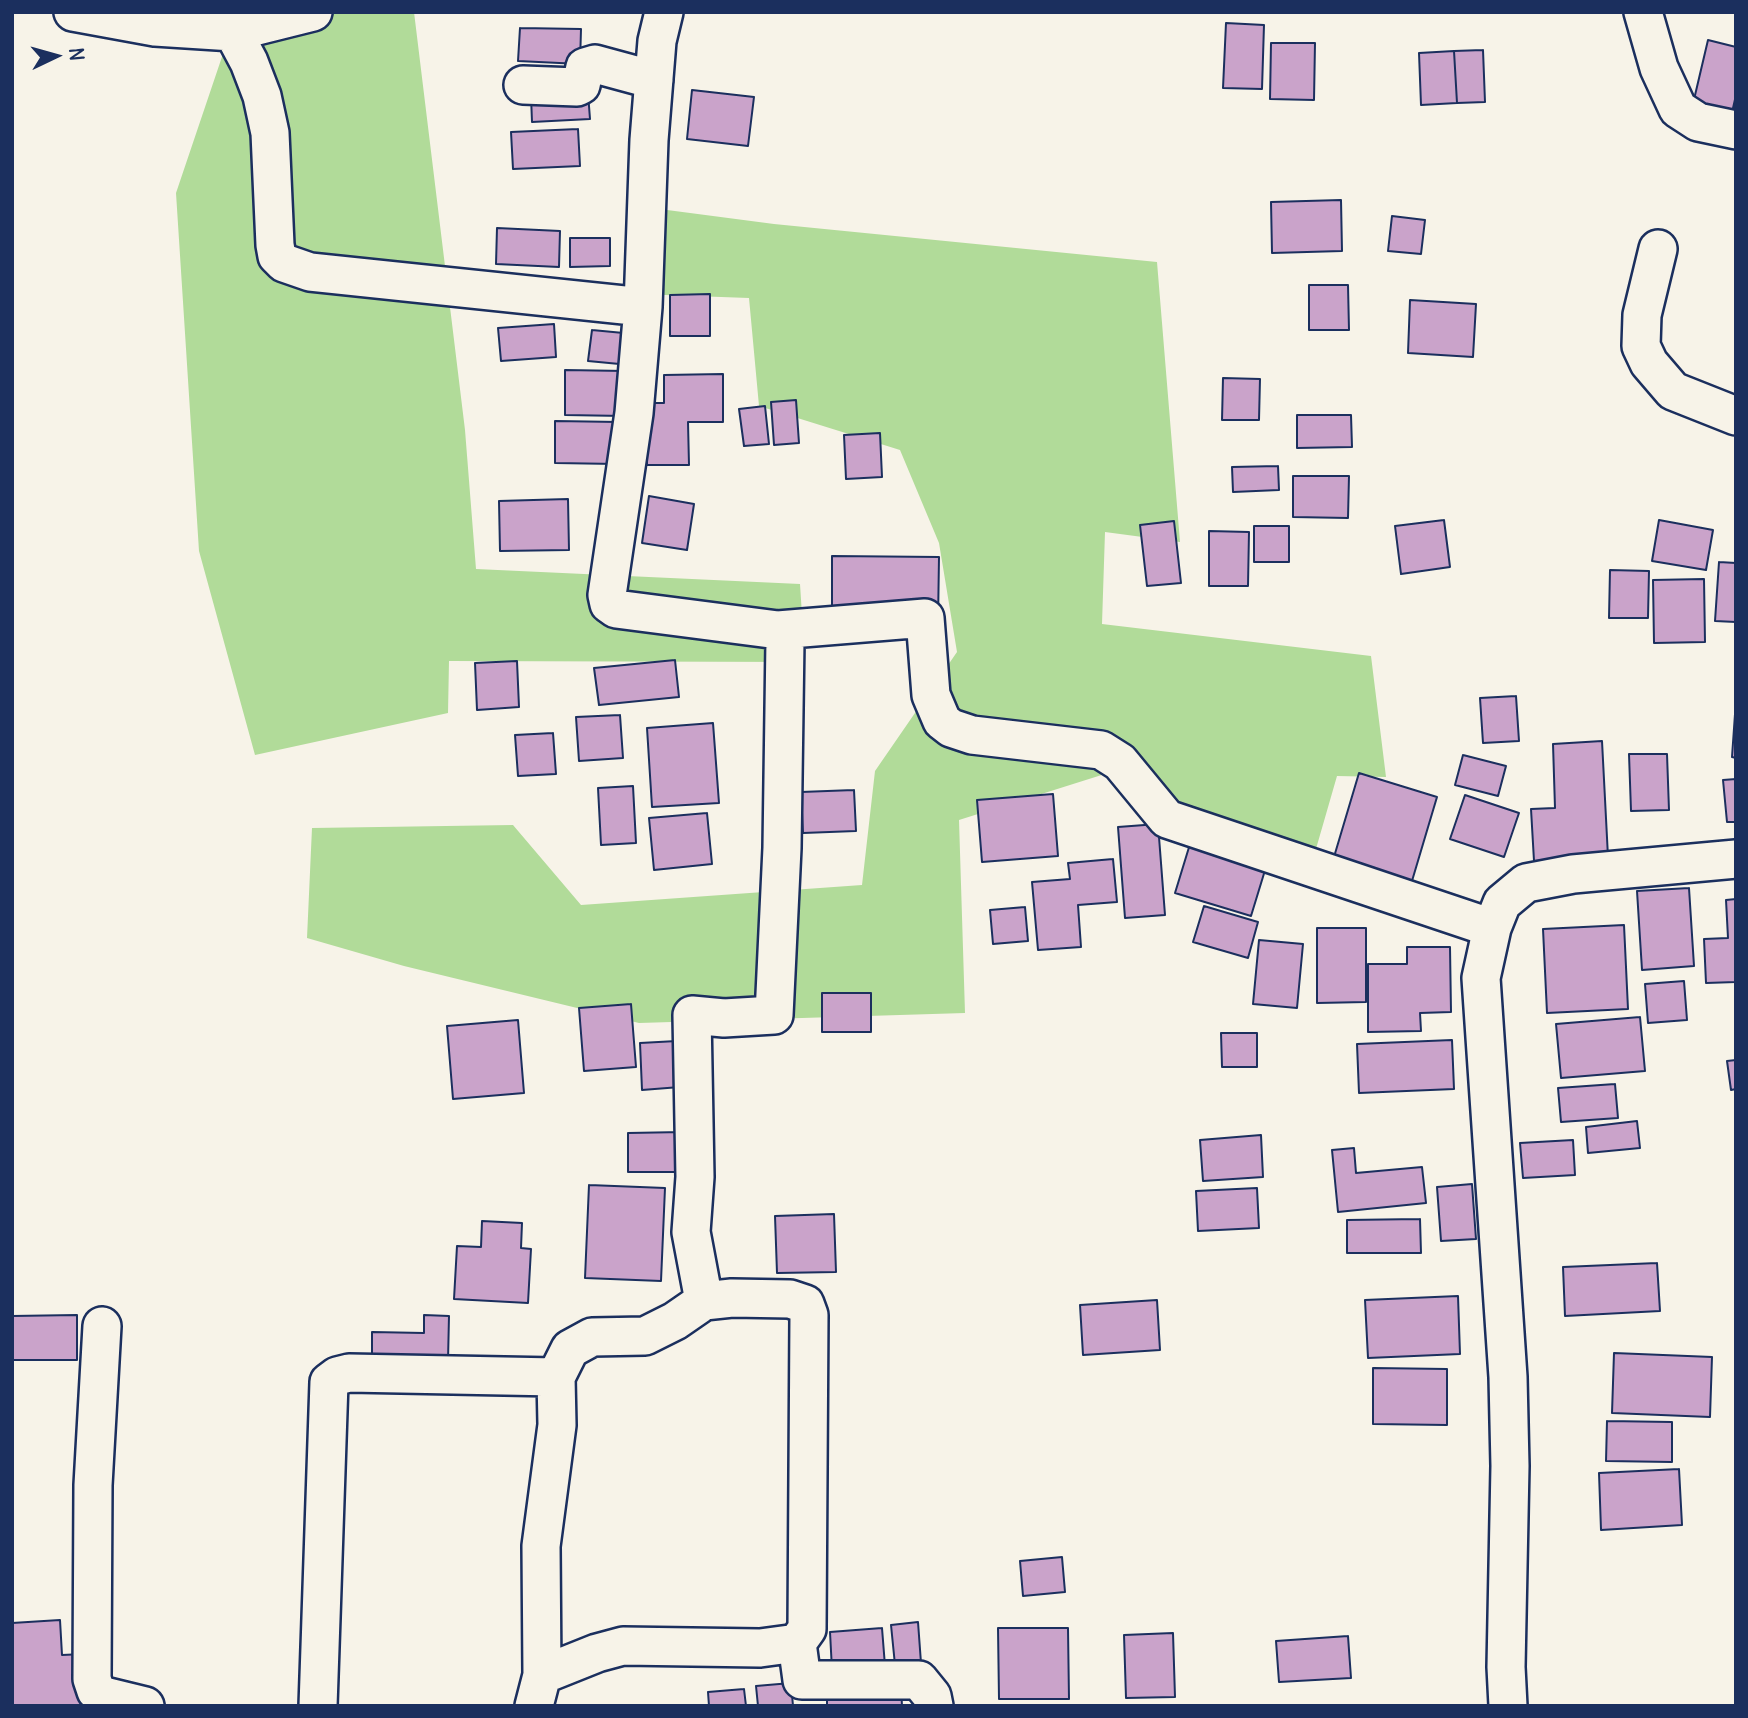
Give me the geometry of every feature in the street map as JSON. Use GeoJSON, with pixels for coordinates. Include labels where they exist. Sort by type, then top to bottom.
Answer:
{"type":"FeatureCollection","features":[{"type":"Feature","properties":{"kind":"street"},"geometry":{"type":"LineString","coordinates":[[73,12],[155,27],[233,32],[313,12]]}},
{"type":"Feature","properties":{"kind":"street"},"geometry":{"type":"LineString","coordinates":[[664,12],[657,41],[649,140],[643,307],[634,413],[607,595],[609,604],[616,609],[778,630],[925,618],[931,695],[942,721],[951,729],[972,735],[1101,750],[1121,762],[1167,818],[1492,928]]}},
{"type":"Feature","properties":{"kind":"street"},"geometry":{"type":"LineString","coordinates":[[1643,12],[1659,68],[1678,109],[1698,122],[1736,130]]}},
{"type":"Feature","properties":{"kind":"street"},"geometry":{"type":"LineString","coordinates":[[233,32],[249,62],[262,96],[270,133],[275,245],[277,256],[284,263],[310,272],[643,307]]}},
{"type":"Feature","properties":{"kind":"street"},"geometry":{"type":"LineString","coordinates":[[523,85],[577,87],[581,85],[585,67],[595,64],[654,80]]}},
{"type":"Feature","properties":{"kind":"street"},"geometry":{"type":"LineString","coordinates":[[1658,249],[1642,315],[1641,346],[1649,363],[1673,391],[1736,416]]}},
{"type":"Feature","properties":{"kind":"street"},"geometry":{"type":"LineString","coordinates":[[704,1301],[691,1233],[695,1177],[692,1015],[724,1018],[774,1015],[782,848],[786,648],[785,640],[778,630]]}},
{"type":"Feature","properties":{"kind":"street"},"geometry":{"type":"LineString","coordinates":[[1508,1706],[1508,1377],[1481,978],[1492,928],[1502,903],[1527,883],[1573,874],[1736,859]]}},
{"type":"Feature","properties":{"kind":"street"},"geometry":{"type":"LineString","coordinates":[[538,1690],[541,1546],[557,1425],[556,1377],[570,1349],[592,1337],[645,1336],[675,1321],[704,1301],[732,1298],[790,1299],[805,1304],[809,1315],[807,1629],[797,1643],[802,1680],[919,1680],[932,1696],[934,1706]]}},
{"type":"Feature","properties":{"kind":"street"},"geometry":{"type":"LineString","coordinates":[[102,1326],[93,1485],[92,1679],[96,1691],[104,1696],[145,1706]]}},
{"type":"Feature","properties":{"kind":"street"},"geometry":{"type":"LineString","coordinates":[[318,1706],[329,1382],[337,1376],[349,1373],[556,1377]]}},
{"type":"Feature","properties":{"kind":"street"},"geometry":{"type":"LineString","coordinates":[[538,1690],[597,1653],[623,1646],[760,1648],[797,1643]]}},
{"type":"Feature","properties":{"kind":"green space"},"geometry":{"type":"Polygon","coordinates":[[[262,12],[414,12],[465,430],[476,569],[800,584],[805,662],[449,661],[448,713],[255,755],[199,551],[176,193],[228,39],[262,12]]]}},
{"type":"Feature","properties":{"kind":"green space"},"geometry":{"type":"Polygon","coordinates":[[[629,205],[774,224],[1157,262],[1180,542],[1105,532],[1102,624],[1371,656],[1386,777],[1337,776],[1305,887],[1127,767],[959,820],[965,1013],[639,1023],[404,966],[307,938],[312,828],[513,825],[581,905],[862,885],[875,771],[957,652],[939,543],[900,450],[759,406],[749,298],[638,294],[629,205]]]}},
{"type":"Feature","properties":{"kind":"building"},"geometry":{"type":"Polygon","coordinates":[[[1226,23],[1264,25],[1262,89],[1223,88],[1226,23]]]}},
{"type":"Feature","properties":{"kind":"building"},"geometry":{"type":"Polygon","coordinates":[[[520,28],[581,29],[580,64],[518,61],[520,28]]]}},
{"type":"Feature","properties":{"kind":"building"},"geometry":{"type":"Polygon","coordinates":[[[1708,40],[1736,47],[1736,95],[1731,117],[1692,108],[1708,40]]]}},
{"type":"Feature","properties":{"kind":"building"},"geometry":{"type":"Polygon","coordinates":[[[1271,43],[1315,43],[1314,100],[1270,99],[1271,43]]]}},
{"type":"Feature","properties":{"kind":"building"},"geometry":{"type":"Polygon","coordinates":[[[1483,50],[1485,102],[1457,103],[1454,51],[1483,50]]]}},
{"type":"Feature","properties":{"kind":"building"},"geometry":{"type":"Polygon","coordinates":[[[1454,51],[1457,103],[1421,105],[1419,53],[1454,51]]]}},
{"type":"Feature","properties":{"kind":"building"},"geometry":{"type":"Polygon","coordinates":[[[692,90],[754,97],[748,146],[687,139],[692,90]]]}},
{"type":"Feature","properties":{"kind":"building"},"geometry":{"type":"Polygon","coordinates":[[[588,93],[590,119],[532,122],[531,96],[588,93]]]}},
{"type":"Feature","properties":{"kind":"building"},"geometry":{"type":"Polygon","coordinates":[[[578,129],[580,166],[513,169],[511,132],[578,129]]]}},
{"type":"Feature","properties":{"kind":"building"},"geometry":{"type":"Polygon","coordinates":[[[1341,200],[1342,251],[1272,253],[1271,202],[1341,200]]]}},
{"type":"Feature","properties":{"kind":"building"},"geometry":{"type":"Polygon","coordinates":[[[1392,216],[1425,220],[1421,254],[1388,251],[1392,216]]]}},
{"type":"Feature","properties":{"kind":"building"},"geometry":{"type":"Polygon","coordinates":[[[497,228],[560,231],[559,267],[496,264],[497,228]]]}},
{"type":"Feature","properties":{"kind":"building"},"geometry":{"type":"Polygon","coordinates":[[[570,238],[610,238],[610,266],[570,267],[570,238]]]}},
{"type":"Feature","properties":{"kind":"building"},"geometry":{"type":"Polygon","coordinates":[[[1309,285],[1348,285],[1349,330],[1309,330],[1309,285]]]}},
{"type":"Feature","properties":{"kind":"building"},"geometry":{"type":"Polygon","coordinates":[[[710,294],[710,336],[670,336],[670,295],[710,294]]]}},
{"type":"Feature","properties":{"kind":"building"},"geometry":{"type":"Polygon","coordinates":[[[1410,300],[1476,304],[1473,357],[1408,353],[1410,300]]]}},
{"type":"Feature","properties":{"kind":"building"},"geometry":{"type":"Polygon","coordinates":[[[554,324],[556,357],[501,361],[498,328],[554,324]]]}},
{"type":"Feature","properties":{"kind":"building"},"geometry":{"type":"Polygon","coordinates":[[[592,330],[634,334],[630,365],[588,361],[592,330]]]}},
{"type":"Feature","properties":{"kind":"building"},"geometry":{"type":"Polygon","coordinates":[[[565,370],[625,371],[624,416],[565,415],[565,370]]]}},
{"type":"Feature","properties":{"kind":"building"},"geometry":{"type":"Polygon","coordinates":[[[723,374],[723,422],[688,422],[689,465],[647,465],[646,403],[664,403],[664,375],[723,374]]]}},
{"type":"Feature","properties":{"kind":"building"},"geometry":{"type":"Polygon","coordinates":[[[1223,378],[1260,379],[1259,420],[1222,420],[1223,378]]]}},
{"type":"Feature","properties":{"kind":"building"},"geometry":{"type":"Polygon","coordinates":[[[796,400],[799,443],[774,445],[771,402],[796,400]]]}},
{"type":"Feature","properties":{"kind":"building"},"geometry":{"type":"Polygon","coordinates":[[[765,406],[769,444],[744,446],[739,409],[765,406]]]}},
{"type":"Feature","properties":{"kind":"building"},"geometry":{"type":"Polygon","coordinates":[[[1297,415],[1351,415],[1352,447],[1297,448],[1297,415]]]}},
{"type":"Feature","properties":{"kind":"building"},"geometry":{"type":"Polygon","coordinates":[[[555,421],[619,422],[617,464],[555,463],[555,421]]]}},
{"type":"Feature","properties":{"kind":"building"},"geometry":{"type":"Polygon","coordinates":[[[880,433],[882,477],[846,479],[844,435],[880,433]]]}},
{"type":"Feature","properties":{"kind":"building"},"geometry":{"type":"Polygon","coordinates":[[[1278,466],[1279,490],[1233,492],[1232,467],[1278,466]]]}},
{"type":"Feature","properties":{"kind":"building"},"geometry":{"type":"Polygon","coordinates":[[[1293,476],[1349,476],[1348,518],[1293,517],[1293,476]]]}},
{"type":"Feature","properties":{"kind":"building"},"geometry":{"type":"Polygon","coordinates":[[[649,496],[694,504],[687,550],[642,543],[649,496]]]}},
{"type":"Feature","properties":{"kind":"building"},"geometry":{"type":"Polygon","coordinates":[[[568,499],[569,550],[500,551],[499,501],[568,499]]]}},
{"type":"Feature","properties":{"kind":"building"},"geometry":{"type":"Polygon","coordinates":[[[1444,520],[1450,567],[1401,574],[1395,526],[1444,520]]]}},
{"type":"Feature","properties":{"kind":"building"},"geometry":{"type":"Polygon","coordinates":[[[1659,520],[1713,530],[1706,570],[1652,561],[1659,520]]]}},
{"type":"Feature","properties":{"kind":"building"},"geometry":{"type":"Polygon","coordinates":[[[1174,521],[1181,583],[1147,586],[1140,525],[1174,521]]]}},
{"type":"Feature","properties":{"kind":"building"},"geometry":{"type":"Polygon","coordinates":[[[1254,526],[1289,526],[1289,562],[1254,562],[1254,526]]]}},
{"type":"Feature","properties":{"kind":"building"},"geometry":{"type":"Polygon","coordinates":[[[1209,531],[1249,532],[1248,586],[1209,586],[1209,531]]]}},
{"type":"Feature","properties":{"kind":"building"},"geometry":{"type":"Polygon","coordinates":[[[832,556],[939,557],[938,623],[832,622],[832,556]]]}},
{"type":"Feature","properties":{"kind":"building"},"geometry":{"type":"Polygon","coordinates":[[[1719,562],[1736,563],[1736,622],[1715,621],[1719,562]]]}},
{"type":"Feature","properties":{"kind":"building"},"geometry":{"type":"Polygon","coordinates":[[[1610,570],[1649,571],[1648,618],[1609,618],[1610,570]]]}},
{"type":"Feature","properties":{"kind":"building"},"geometry":{"type":"Polygon","coordinates":[[[1704,579],[1705,642],[1654,643],[1653,580],[1704,579]]]}},
{"type":"Feature","properties":{"kind":"building"},"geometry":{"type":"Polygon","coordinates":[[[675,660],[679,697],[599,705],[594,668],[675,660]]]}},
{"type":"Feature","properties":{"kind":"building"},"geometry":{"type":"Polygon","coordinates":[[[517,661],[519,707],[477,710],[475,663],[517,661]]]}},
{"type":"Feature","properties":{"kind":"building"},"geometry":{"type":"Polygon","coordinates":[[[1516,696],[1519,741],[1483,743],[1480,698],[1516,696]]]}},
{"type":"Feature","properties":{"kind":"building"},"geometry":{"type":"Polygon","coordinates":[[[1736,714],[1736,758],[1732,757],[1736,714]]]}},
{"type":"Feature","properties":{"kind":"building"},"geometry":{"type":"Polygon","coordinates":[[[620,715],[623,758],[579,761],[576,717],[620,715]]]}},
{"type":"Feature","properties":{"kind":"building"},"geometry":{"type":"Polygon","coordinates":[[[713,723],[719,803],[652,807],[647,728],[713,723]]]}},
{"type":"Feature","properties":{"kind":"building"},"geometry":{"type":"Polygon","coordinates":[[[553,733],[556,774],[518,776],[515,735],[553,733]]]}},
{"type":"Feature","properties":{"kind":"building"},"geometry":{"type":"Polygon","coordinates":[[[1602,741],[1608,857],[1534,861],[1531,809],[1555,808],[1553,744],[1602,741]]]}},
{"type":"Feature","properties":{"kind":"building"},"geometry":{"type":"Polygon","coordinates":[[[1629,754],[1667,754],[1669,810],[1631,811],[1629,754]]]}},
{"type":"Feature","properties":{"kind":"building"},"geometry":{"type":"Polygon","coordinates":[[[1463,755],[1506,766],[1498,796],[1455,785],[1463,755]]]}},
{"type":"Feature","properties":{"kind":"building"},"geometry":{"type":"Polygon","coordinates":[[[1359,773],[1437,797],[1409,891],[1331,867],[1359,773]]]}},
{"type":"Feature","properties":{"kind":"building"},"geometry":{"type":"Polygon","coordinates":[[[1736,779],[1736,822],[1727,822],[1723,780],[1736,779]]]}},
{"type":"Feature","properties":{"kind":"building"},"geometry":{"type":"Polygon","coordinates":[[[633,786],[636,843],[601,845],[598,788],[633,786]]]}},
{"type":"Feature","properties":{"kind":"building"},"geometry":{"type":"Polygon","coordinates":[[[854,790],[856,831],[803,833],[801,792],[854,790]]]}},
{"type":"Feature","properties":{"kind":"building"},"geometry":{"type":"Polygon","coordinates":[[[1053,794],[1058,856],[982,862],[977,800],[1053,794]]]}},
{"type":"Feature","properties":{"kind":"building"},"geometry":{"type":"Polygon","coordinates":[[[1465,795],[1519,813],[1504,857],[1450,839],[1465,795]]]}},
{"type":"Feature","properties":{"kind":"building"},"geometry":{"type":"Polygon","coordinates":[[[707,813],[712,864],[654,870],[649,818],[707,813]]]}},
{"type":"Feature","properties":{"kind":"building"},"geometry":{"type":"Polygon","coordinates":[[[1158,824],[1165,915],[1125,918],[1118,827],[1158,824]]]}},
{"type":"Feature","properties":{"kind":"building"},"geometry":{"type":"Polygon","coordinates":[[[1190,844],[1266,867],[1251,916],[1175,893],[1190,844]]]}},
{"type":"Feature","properties":{"kind":"building"},"geometry":{"type":"Polygon","coordinates":[[[1113,859],[1117,902],[1078,905],[1081,947],[1038,950],[1032,882],[1070,879],[1068,863],[1113,859]]]}},
{"type":"Feature","properties":{"kind":"building"},"geometry":{"type":"Polygon","coordinates":[[[1689,888],[1694,966],[1642,970],[1637,891],[1689,888]]]}},
{"type":"Feature","properties":{"kind":"building"},"geometry":{"type":"Polygon","coordinates":[[[1736,899],[1736,982],[1706,983],[1704,939],[1728,938],[1726,900],[1736,899]]]}},
{"type":"Feature","properties":{"kind":"building"},"geometry":{"type":"Polygon","coordinates":[[[1204,906],[1258,922],[1248,958],[1193,942],[1204,906]]]}},
{"type":"Feature","properties":{"kind":"building"},"geometry":{"type":"Polygon","coordinates":[[[1025,907],[1028,941],[993,944],[990,910],[1025,907]]]}},
{"type":"Feature","properties":{"kind":"building"},"geometry":{"type":"Polygon","coordinates":[[[1624,925],[1628,1009],[1547,1013],[1543,929],[1624,925]]]}},
{"type":"Feature","properties":{"kind":"building"},"geometry":{"type":"Polygon","coordinates":[[[1317,928],[1366,928],[1366,1002],[1317,1003],[1317,928]]]}},
{"type":"Feature","properties":{"kind":"building"},"geometry":{"type":"Polygon","coordinates":[[[1259,940],[1303,944],[1297,1008],[1253,1004],[1259,940]]]}},
{"type":"Feature","properties":{"kind":"building"},"geometry":{"type":"Polygon","coordinates":[[[1407,947],[1450,947],[1451,1012],[1420,1013],[1421,1031],[1368,1032],[1368,964],[1407,964],[1407,947]]]}},
{"type":"Feature","properties":{"kind":"building"},"geometry":{"type":"Polygon","coordinates":[[[1684,981],[1687,1020],[1648,1023],[1645,984],[1684,981]]]}},
{"type":"Feature","properties":{"kind":"building"},"geometry":{"type":"Polygon","coordinates":[[[822,993],[871,993],[871,1032],[822,1032],[822,993]]]}},
{"type":"Feature","properties":{"kind":"building"},"geometry":{"type":"Polygon","coordinates":[[[631,1004],[636,1067],[584,1071],[579,1008],[631,1004]]]}},
{"type":"Feature","properties":{"kind":"building"},"geometry":{"type":"Polygon","coordinates":[[[1640,1017],[1645,1071],[1561,1078],[1556,1024],[1640,1017]]]}},
{"type":"Feature","properties":{"kind":"building"},"geometry":{"type":"Polygon","coordinates":[[[518,1020],[524,1093],[453,1099],[447,1026],[518,1020]]]}},
{"type":"Feature","properties":{"kind":"building"},"geometry":{"type":"Polygon","coordinates":[[[1221,1033],[1257,1033],[1257,1067],[1222,1067],[1221,1033]]]}},
{"type":"Feature","properties":{"kind":"building"},"geometry":{"type":"Polygon","coordinates":[[[1452,1040],[1454,1089],[1359,1093],[1357,1044],[1452,1040]]]}},
{"type":"Feature","properties":{"kind":"building"},"geometry":{"type":"Polygon","coordinates":[[[677,1041],[680,1087],[642,1090],[640,1043],[677,1041]]]}},
{"type":"Feature","properties":{"kind":"building"},"geometry":{"type":"Polygon","coordinates":[[[1736,1060],[1736,1089],[1731,1090],[1727,1061],[1736,1060]]]}},
{"type":"Feature","properties":{"kind":"building"},"geometry":{"type":"Polygon","coordinates":[[[1615,1084],[1618,1118],[1561,1122],[1558,1088],[1615,1084]]]}},
{"type":"Feature","properties":{"kind":"building"},"geometry":{"type":"Polygon","coordinates":[[[1637,1121],[1640,1148],[1588,1153],[1586,1127],[1637,1121]]]}},
{"type":"Feature","properties":{"kind":"building"},"geometry":{"type":"Polygon","coordinates":[[[683,1132],[684,1172],[628,1172],[628,1133],[683,1132]]]}},
{"type":"Feature","properties":{"kind":"building"},"geometry":{"type":"Polygon","coordinates":[[[1261,1135],[1263,1177],[1203,1181],[1200,1140],[1261,1135]]]}},
{"type":"Feature","properties":{"kind":"building"},"geometry":{"type":"Polygon","coordinates":[[[1573,1140],[1575,1175],[1523,1178],[1520,1143],[1573,1140]]]}},
{"type":"Feature","properties":{"kind":"building"},"geometry":{"type":"Polygon","coordinates":[[[1354,1148],[1356,1173],[1422,1167],[1426,1203],[1338,1212],[1332,1150],[1354,1148]]]}},
{"type":"Feature","properties":{"kind":"building"},"geometry":{"type":"Polygon","coordinates":[[[1472,1184],[1476,1239],[1441,1241],[1437,1187],[1472,1184]]]}},
{"type":"Feature","properties":{"kind":"building"},"geometry":{"type":"Polygon","coordinates":[[[589,1185],[665,1188],[661,1281],[585,1278],[589,1185]]]}},
{"type":"Feature","properties":{"kind":"building"},"geometry":{"type":"Polygon","coordinates":[[[1257,1188],[1259,1228],[1198,1231],[1196,1191],[1257,1188]]]}},
{"type":"Feature","properties":{"kind":"building"},"geometry":{"type":"Polygon","coordinates":[[[834,1214],[836,1272],[777,1273],[775,1216],[834,1214]]]}},
{"type":"Feature","properties":{"kind":"building"},"geometry":{"type":"Polygon","coordinates":[[[1420,1219],[1421,1253],[1347,1253],[1347,1220],[1420,1219]]]}},
{"type":"Feature","properties":{"kind":"building"},"geometry":{"type":"Polygon","coordinates":[[[482,1221],[522,1223],[521,1248],[531,1249],[528,1303],[454,1299],[457,1246],[481,1247],[482,1221]]]}},
{"type":"Feature","properties":{"kind":"building"},"geometry":{"type":"Polygon","coordinates":[[[1657,1263],[1660,1311],[1565,1316],[1563,1267],[1657,1263]]]}},
{"type":"Feature","properties":{"kind":"building"},"geometry":{"type":"Polygon","coordinates":[[[1458,1296],[1460,1354],[1368,1358],[1365,1300],[1458,1296]]]}},
{"type":"Feature","properties":{"kind":"building"},"geometry":{"type":"Polygon","coordinates":[[[1157,1300],[1160,1350],[1083,1355],[1080,1305],[1157,1300]]]}},
{"type":"Feature","properties":{"kind":"building"},"geometry":{"type":"Polygon","coordinates":[[[77,1315],[77,1360],[12,1360],[12,1316],[77,1315]]]}},
{"type":"Feature","properties":{"kind":"building"},"geometry":{"type":"Polygon","coordinates":[[[424,1315],[449,1316],[448,1361],[372,1359],[372,1332],[424,1333],[424,1315]]]}},
{"type":"Feature","properties":{"kind":"building"},"geometry":{"type":"Polygon","coordinates":[[[1614,1353],[1712,1357],[1710,1417],[1612,1413],[1614,1353]]]}},
{"type":"Feature","properties":{"kind":"building"},"geometry":{"type":"Polygon","coordinates":[[[1373,1368],[1447,1369],[1447,1425],[1373,1424],[1373,1368]]]}},
{"type":"Feature","properties":{"kind":"building"},"geometry":{"type":"Polygon","coordinates":[[[1607,1421],[1672,1422],[1672,1462],[1606,1461],[1607,1421]]]}},
{"type":"Feature","properties":{"kind":"building"},"geometry":{"type":"Polygon","coordinates":[[[1679,1469],[1682,1525],[1601,1530],[1599,1473],[1679,1469]]]}},
{"type":"Feature","properties":{"kind":"building"},"geometry":{"type":"Polygon","coordinates":[[[1062,1557],[1065,1592],[1023,1596],[1020,1561],[1062,1557]]]}},
{"type":"Feature","properties":{"kind":"building"},"geometry":{"type":"Polygon","coordinates":[[[60,1620],[62,1655],[84,1654],[87,1706],[12,1706],[12,1623],[60,1620]]]}},
{"type":"Feature","properties":{"kind":"building"},"geometry":{"type":"Polygon","coordinates":[[[918,1622],[921,1663],[895,1665],[891,1625],[918,1622]]]}},
{"type":"Feature","properties":{"kind":"building"},"geometry":{"type":"Polygon","coordinates":[[[882,1628],[885,1666],[832,1670],[830,1632],[882,1628]]]}},
{"type":"Feature","properties":{"kind":"building"},"geometry":{"type":"Polygon","coordinates":[[[998,1628],[1068,1628],[1069,1699],[999,1699],[998,1628]]]}},
{"type":"Feature","properties":{"kind":"building"},"geometry":{"type":"Polygon","coordinates":[[[1173,1633],[1175,1697],[1126,1698],[1124,1635],[1173,1633]]]}},
{"type":"Feature","properties":{"kind":"building"},"geometry":{"type":"Polygon","coordinates":[[[1348,1636],[1351,1678],[1279,1682],[1276,1641],[1348,1636]]]}},
{"type":"Feature","properties":{"kind":"building"},"geometry":{"type":"Polygon","coordinates":[[[791,1683],[793,1706],[758,1706],[756,1686],[791,1683]]]}},
{"type":"Feature","properties":{"kind":"building"},"geometry":{"type":"Polygon","coordinates":[[[901,1687],[902,1706],[827,1706],[827,1692],[901,1687]]]}},
{"type":"Feature","properties":{"kind":"building"},"geometry":{"type":"Polygon","coordinates":[[[744,1689],[746,1706],[709,1706],[708,1692],[744,1689]]]}}]}
